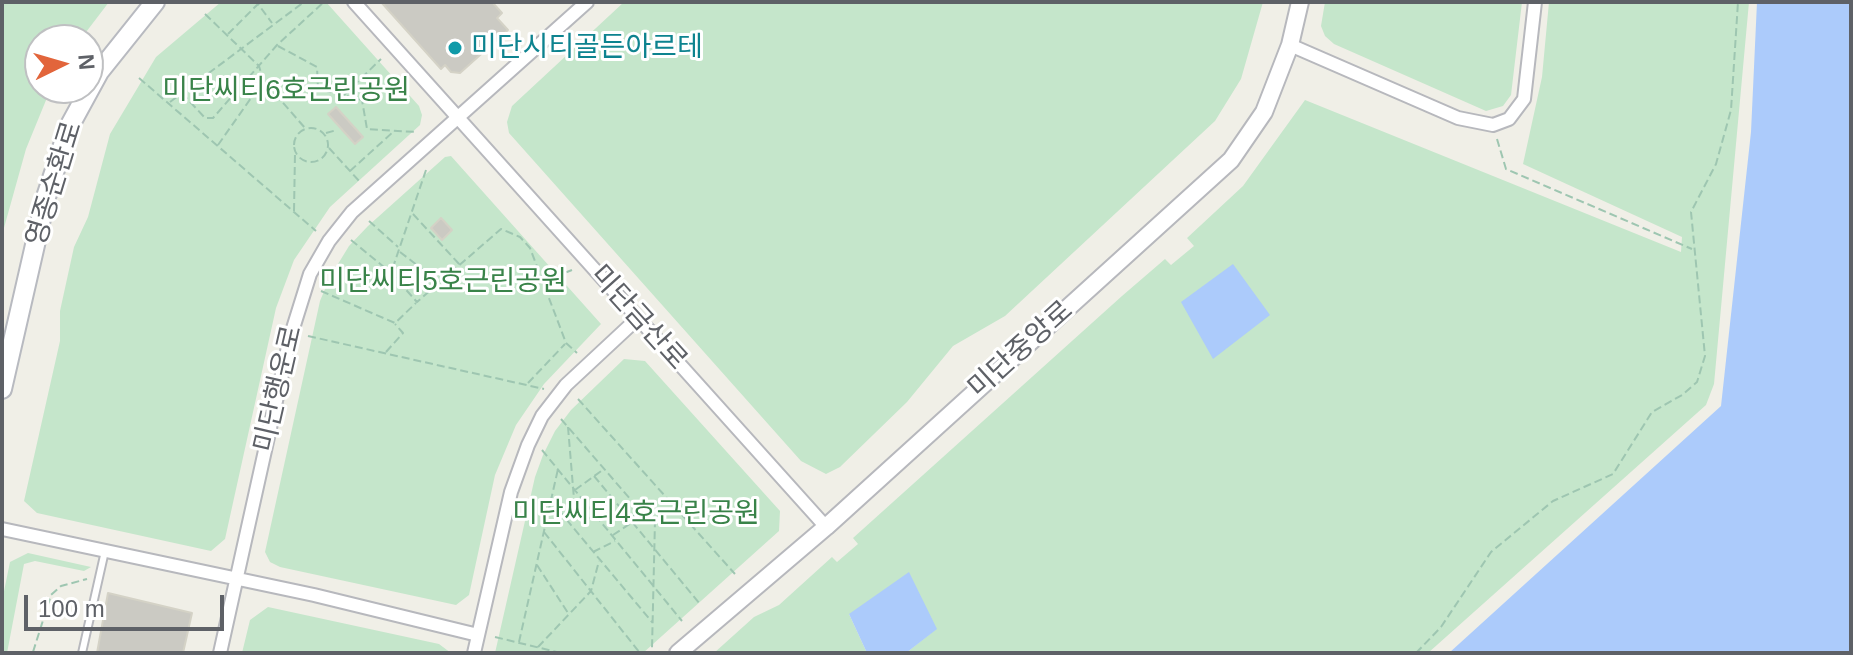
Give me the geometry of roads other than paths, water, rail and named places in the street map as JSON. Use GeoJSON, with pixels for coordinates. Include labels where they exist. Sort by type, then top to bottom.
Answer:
{"type":"FeatureCollection","features":[{"type":"Feature","properties":{"kind":"main road","name":"영종순환로"},"geometry":{"type":"LineString","coordinates":[[2,389],[46,197],[69,127],[99,72],[155,2]]}},
{"type":"Feature","properties":{"kind":"street","name":"미단금산로"},"geometry":{"type":"LineString","coordinates":[[354,2],[826,527]]}},
{"type":"Feature","properties":{"kind":"street","name":"미단행운로"},"geometry":{"type":"LineString","coordinates":[[220,653],[293,327],[310,274],[329,241],[352,212],[587,2]]}},
{"type":"Feature","properties":{"kind":"street","name":"미단중앙로"},"geometry":{"type":"LineString","coordinates":[[678,653],[826,527],[1231,160],[1264,112],[1290,45],[1300,2]]}},
{"type":"Feature","properties":{"kind":"street"},"geometry":{"type":"LineString","coordinates":[[1290,45],[1458,118],[1493,125],[1509,119],[1524,99],[1535,2]]}},
{"type":"Feature","properties":{"kind":"street"},"geometry":{"type":"LineString","coordinates":[[474,653],[511,492],[542,416],[566,385],[638,318]]}},
{"type":"Feature","properties":{"kind":"street"},"geometry":{"type":"LineString","coordinates":[[2,529],[478,635]]}},
{"type":"Feature","properties":{"kind":"lane"},"geometry":{"type":"LineString","coordinates":[[82,653],[105,551]]}},
{"type":"Feature","properties":{"kind":"water"},"geometry":{"type":"Polygon","coordinates":[[[1757,2],[1851,2],[1851,653],[1449,653],[1721,406],[1751,132],[1757,2]]]}},
{"type":"Feature","properties":{"kind":"water"},"geometry":{"type":"Polygon","coordinates":[[[1233,264],[1270,315],[1213,359],[1181,302],[1233,264]]]}},
{"type":"Feature","properties":{"kind":"water"},"geometry":{"type":"Polygon","coordinates":[[[909,572],[937,629],[906,653],[867,653],[849,614],[909,572]]]}},
{"type":"Feature","properties":{"kind":"place","name":"미단시티골든아르테"},"geometry":{"type":"Point","coordinates":[455,48]}},
{"type":"Feature","properties":{"kind":"park label","name":"미단씨티6호근린공원"},"geometry":{"type":"Point","coordinates":[286,91]}},
{"type":"Feature","properties":{"kind":"park label","name":"미단씨티5호근린공원"},"geometry":{"type":"Point","coordinates":[443,282]}},
{"type":"Feature","properties":{"kind":"park label","name":"미단씨티4호근린공원"},"geometry":{"type":"Point","coordinates":[636,514]}}]}
